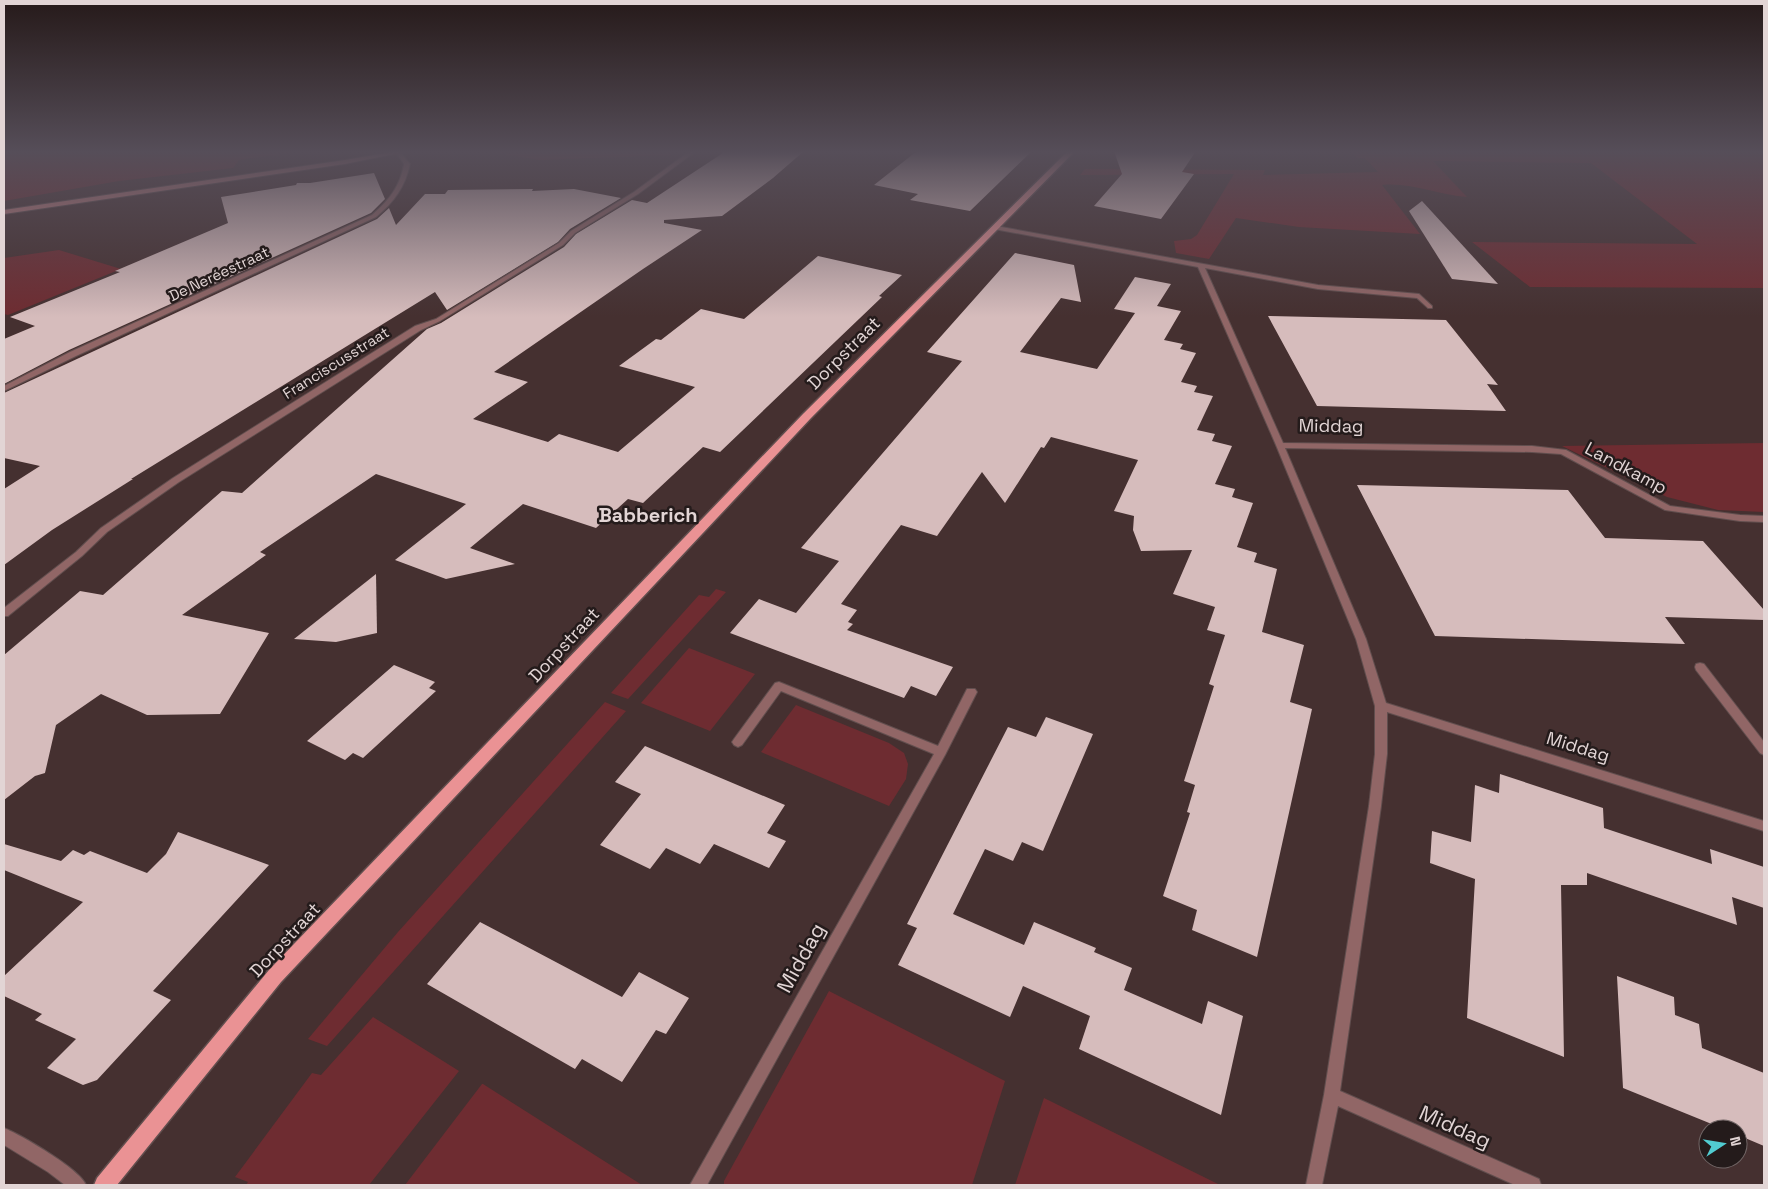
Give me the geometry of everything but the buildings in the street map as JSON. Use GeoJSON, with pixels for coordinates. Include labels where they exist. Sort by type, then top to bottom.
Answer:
{"type":"FeatureCollection","features":[{"type":"Feature","properties":{"kind":"main road"},"geometry":{"type":"LineString","coordinates":[[4,212],[41,206]]}},
{"type":"Feature","properties":{"kind":"main road","name":"Dorpstraat"},"geometry":{"type":"LineString","coordinates":[[104,1185],[275,976],[807,416],[1017,206]]}},
{"type":"Feature","properties":{"kind":"street","name":"De Neréestraat"},"geometry":{"type":"LineString","coordinates":[[4,389],[72,354],[374,216],[385,206]]}},
{"type":"Feature","properties":{"kind":"street","name":"Franciscusstraat"},"geometry":{"type":"LineString","coordinates":[[4,613],[79,554],[104,530],[176,480],[418,328],[438,320],[512,275],[561,244],[573,232],[614,206]]}},
{"type":"Feature","properties":{"kind":"street"},"geometry":{"type":"LineString","coordinates":[[996,228],[1318,287],[1419,296],[1430,307]]}},
{"type":"Feature","properties":{"kind":"street","name":"Middag"},"geometry":{"type":"LineString","coordinates":[[1201,267],[1280,445],[1361,640],[1381,706],[1381,754],[1375,806],[1332,1095],[1314,1185]]}},
{"type":"Feature","properties":{"kind":"street","name":"Middag"},"geometry":{"type":"LineString","coordinates":[[1280,445],[1532,450]]}},
{"type":"Feature","properties":{"kind":"street","name":"Landkamp"},"geometry":{"type":"LineString","coordinates":[[1532,450],[1563,452],[1668,508],[1740,518],[1764,519]]}},
{"type":"Feature","properties":{"kind":"street"},"geometry":{"type":"LineString","coordinates":[[1700,667],[1764,750]]}},
{"type":"Feature","properties":{"kind":"street"},"geometry":{"type":"LineString","coordinates":[[738,742],[779,686],[941,752]]}},
{"type":"Feature","properties":{"kind":"street","name":"Middag"},"geometry":{"type":"LineString","coordinates":[[698,1185],[941,752],[971,692]]}},
{"type":"Feature","properties":{"kind":"street","name":"Middag"},"geometry":{"type":"LineString","coordinates":[[1381,706],[1764,826]]}},
{"type":"Feature","properties":{"kind":"street","name":"Middag"},"geometry":{"type":"LineString","coordinates":[[1332,1095],[1533,1185]]}},
{"type":"Feature","properties":{"kind":"street"},"geometry":{"type":"LineString","coordinates":[[4,1136],[54,1166],[78,1185]]}},
{"type":"Feature","properties":{"kind":"shaded area"},"geometry":{"type":"Polygon","coordinates":[[[1214,206],[1399,206],[1420,234],[1299,227],[1236,218],[1209,259],[1176,253],[1174,241],[1191,239],[1197,235],[1214,206]]]}},
{"type":"Feature","properties":{"kind":"shaded area"},"geometry":{"type":"Polygon","coordinates":[[[1648,206],[1764,206],[1764,288],[1530,287],[1472,242],[1697,244],[1648,206]]]}},
{"type":"Feature","properties":{"kind":"shaded area"},"geometry":{"type":"Polygon","coordinates":[[[59,250],[121,269],[8,315],[4,314],[4,258],[59,250]]]}},
{"type":"Feature","properties":{"kind":"shaded area"},"geometry":{"type":"Polygon","coordinates":[[[1764,443],[1764,512],[1718,510],[1667,497],[1562,446],[1764,443]]]}},
{"type":"Feature","properties":{"kind":"shaded area"},"geometry":{"type":"Polygon","coordinates":[[[716,589],[726,592],[628,699],[611,693],[699,595],[709,597],[716,589]]]}},
{"type":"Feature","properties":{"kind":"shaded area"},"geometry":{"type":"Polygon","coordinates":[[[689,648],[755,674],[710,731],[641,703],[689,648]]]}},
{"type":"Feature","properties":{"kind":"shaded area"},"geometry":{"type":"Polygon","coordinates":[[[605,702],[626,711],[327,1046],[308,1039],[398,932],[605,702]]]}},
{"type":"Feature","properties":{"kind":"shaded area"},"geometry":{"type":"Polygon","coordinates":[[[796,705],[889,743],[904,753],[908,764],[906,779],[889,806],[761,752],[796,705]]]}},
{"type":"Feature","properties":{"kind":"shaded area"},"geometry":{"type":"Polygon","coordinates":[[[829,991],[1005,1081],[972,1185],[724,1185],[724,1181],[829,991]]]}},
{"type":"Feature","properties":{"kind":"shaded area"},"geometry":{"type":"Polygon","coordinates":[[[373,1017],[459,1071],[369,1185],[246,1185],[248,1182],[235,1177],[312,1073],[321,1075],[373,1017]]]}},
{"type":"Feature","properties":{"kind":"shaded area"},"geometry":{"type":"Polygon","coordinates":[[[483,1084],[642,1185],[405,1185],[483,1084]]]}},
{"type":"Feature","properties":{"kind":"shaded area"},"geometry":{"type":"Polygon","coordinates":[[[1044,1098],[1220,1185],[1015,1185],[1044,1098]]]}},
{"type":"Feature","properties":{"kind":"district","name":"Babberich"},"geometry":{"type":"Point","coordinates":[648,515]}}]}
